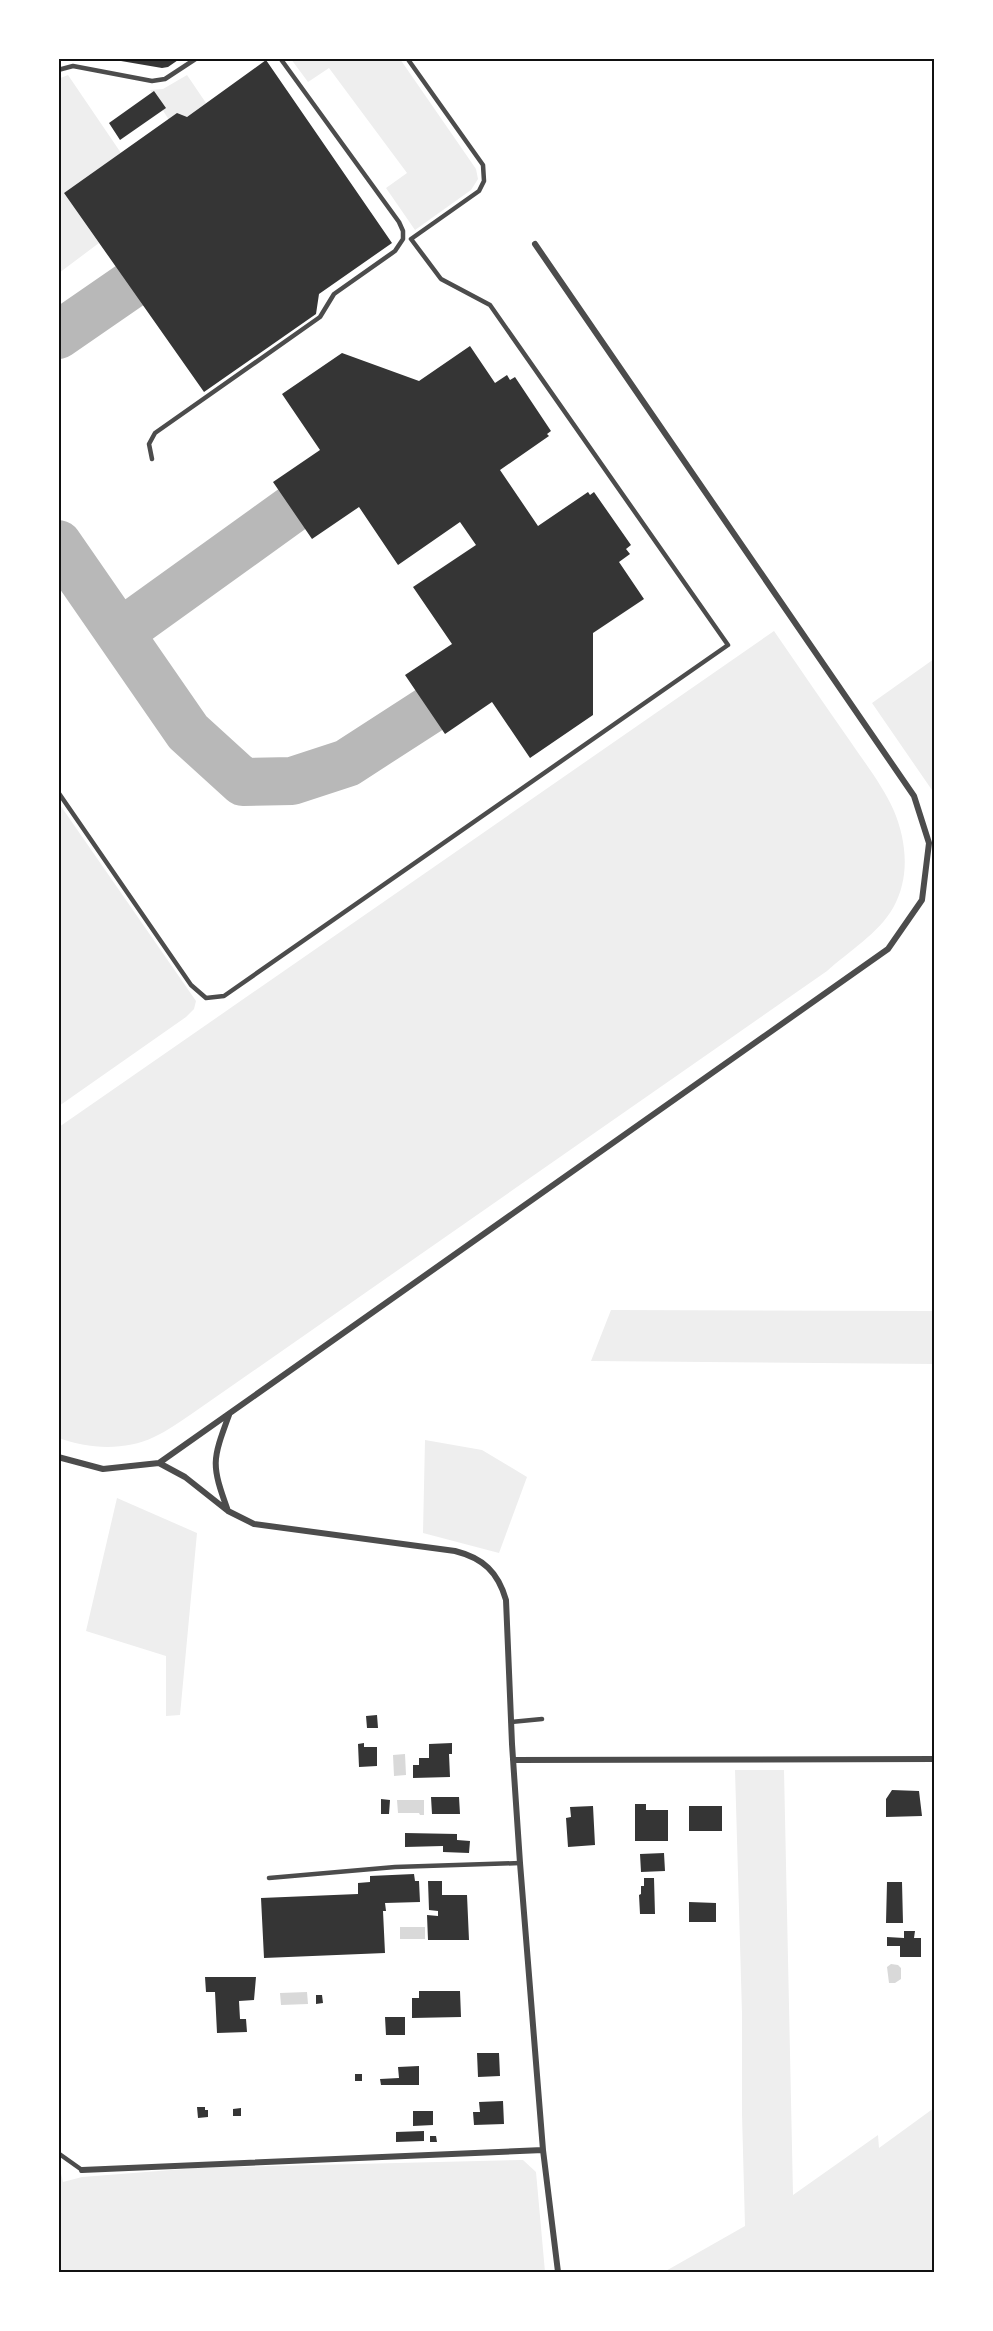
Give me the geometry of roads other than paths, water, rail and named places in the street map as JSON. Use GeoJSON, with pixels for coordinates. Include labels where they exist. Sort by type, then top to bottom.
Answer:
{"type":"FeatureCollection","features":[{"type":"Feature","properties":{"kind":"street"},"geometry":{"type":"LineString","coordinates":[[58,1457],[103,1469],[159,1463],[888,949],[922,900],[929,843],[914,796],[536,244]]}},
{"type":"Feature","properties":{"kind":"street"},"geometry":{"type":"LineString","coordinates":[[228,1511],[214,1468],[216,1451],[230,1413]]}},
{"type":"Feature","properties":{"kind":"street"},"geometry":{"type":"LineString","coordinates":[[159,1463],[185,1477],[228,1511],[254,1524],[455,1551],[471,1555],[482,1562],[493,1571],[502,1584],[506,1600],[513,1760],[543,2150],[558,2272]]}},
{"type":"Feature","properties":{"kind":"street"},"geometry":{"type":"LineString","coordinates":[[513,1760],[934,1759]]}},
{"type":"Feature","properties":{"kind":"street"},"geometry":{"type":"LineString","coordinates":[[82,2170],[543,2150]]}},
{"type":"Feature","properties":{"kind":"lane"},"geometry":{"type":"LineString","coordinates":[[58,70],[73,66],[152,81],[165,79],[197,58]]}},
{"type":"Feature","properties":{"kind":"lane"},"geometry":{"type":"LineString","coordinates":[[152,459],[149,444],[155,433],[320,317],[334,294],[395,251],[403,239],[403,231],[399,222],[280,58]]}},
{"type":"Feature","properties":{"kind":"lane"},"geometry":{"type":"LineString","coordinates":[[403,239],[411,239],[479,191],[484,181],[483,165],[407,58]]}},
{"type":"Feature","properties":{"kind":"lane"},"geometry":{"type":"LineString","coordinates":[[58,792],[192,985],[206,998],[225,996],[728,645],[490,305],[441,279],[411,239]]}},
{"type":"Feature","properties":{"kind":"lane"},"geometry":{"type":"LineString","coordinates":[[511,1722],[542,1719]]}},
{"type":"Feature","properties":{"kind":"lane"},"geometry":{"type":"LineString","coordinates":[[269,1878],[395,1867],[520,1863]]}},
{"type":"Feature","properties":{"kind":"lane"},"geometry":{"type":"LineString","coordinates":[[58,2153],[82,2170]]}}]}
